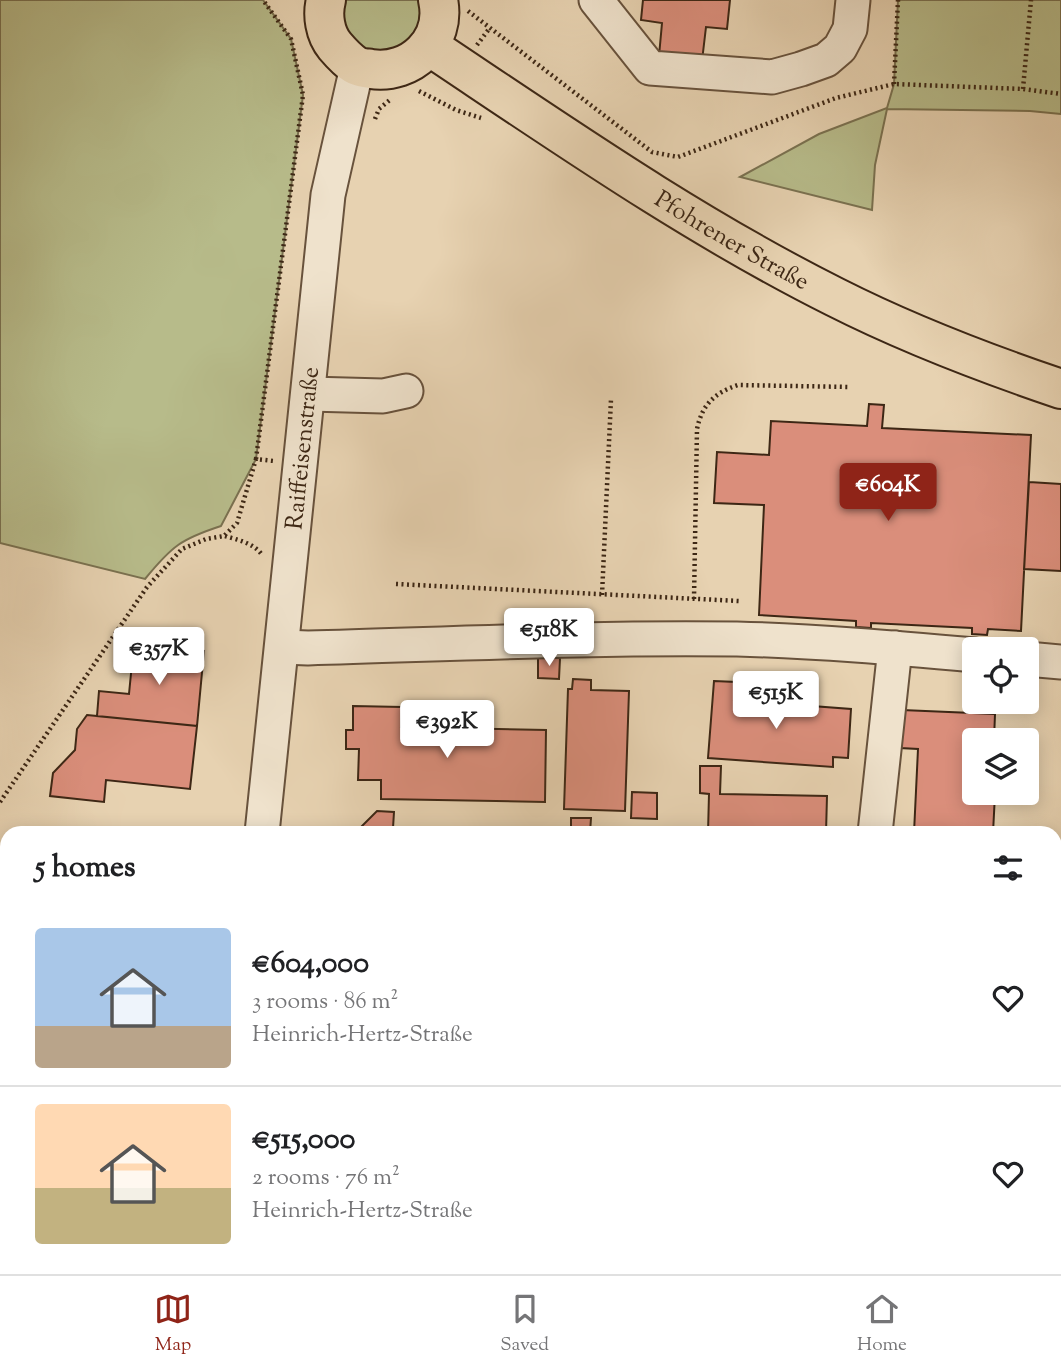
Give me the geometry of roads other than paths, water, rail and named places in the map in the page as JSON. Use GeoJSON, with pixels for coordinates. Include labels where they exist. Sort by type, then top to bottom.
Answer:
{"type":"FeatureCollection","features":[{"type":"Feature","properties":{"kind":"main road"},"geometry":{"type":"LineString","coordinates":[[322,7],[331,41],[345,58],[357,67],[382,71],[400,67],[416,59],[429,46],[438,28],[440,9],[451,4]]}},
{"type":"Feature","properties":{"kind":"main road","name":"Pfohrener Straße"},"geometry":{"type":"LineString","coordinates":[[429,46],[723,236],[836,298],[979,361],[1061,389]]}},
{"type":"Feature","properties":{"kind":"street"},"geometry":{"type":"LineString","coordinates":[[596,0],[650,68],[772,77],[826,60],[840,48],[850,29],[853,0]]}},
{"type":"Feature","properties":{"kind":"street","name":"Raiffeisenstraße"},"geometry":{"type":"LineString","coordinates":[[263,826],[328,195],[357,67]]}},
{"type":"Feature","properties":{"kind":"street"},"geometry":{"type":"LineString","coordinates":[[309,394],[383,396],[406,391]]}},
{"type":"Feature","properties":{"kind":"street"},"geometry":{"type":"LineString","coordinates":[[283,647],[737,639],[962,654]]}},
{"type":"Feature","properties":{"kind":"street"},"geometry":{"type":"LineString","coordinates":[[876,826],[895,648]]}},
{"type":"Feature","properties":{"kind":"street"},"geometry":{"type":"LineString","coordinates":[[1039,660],[1061,662]]}}]}
